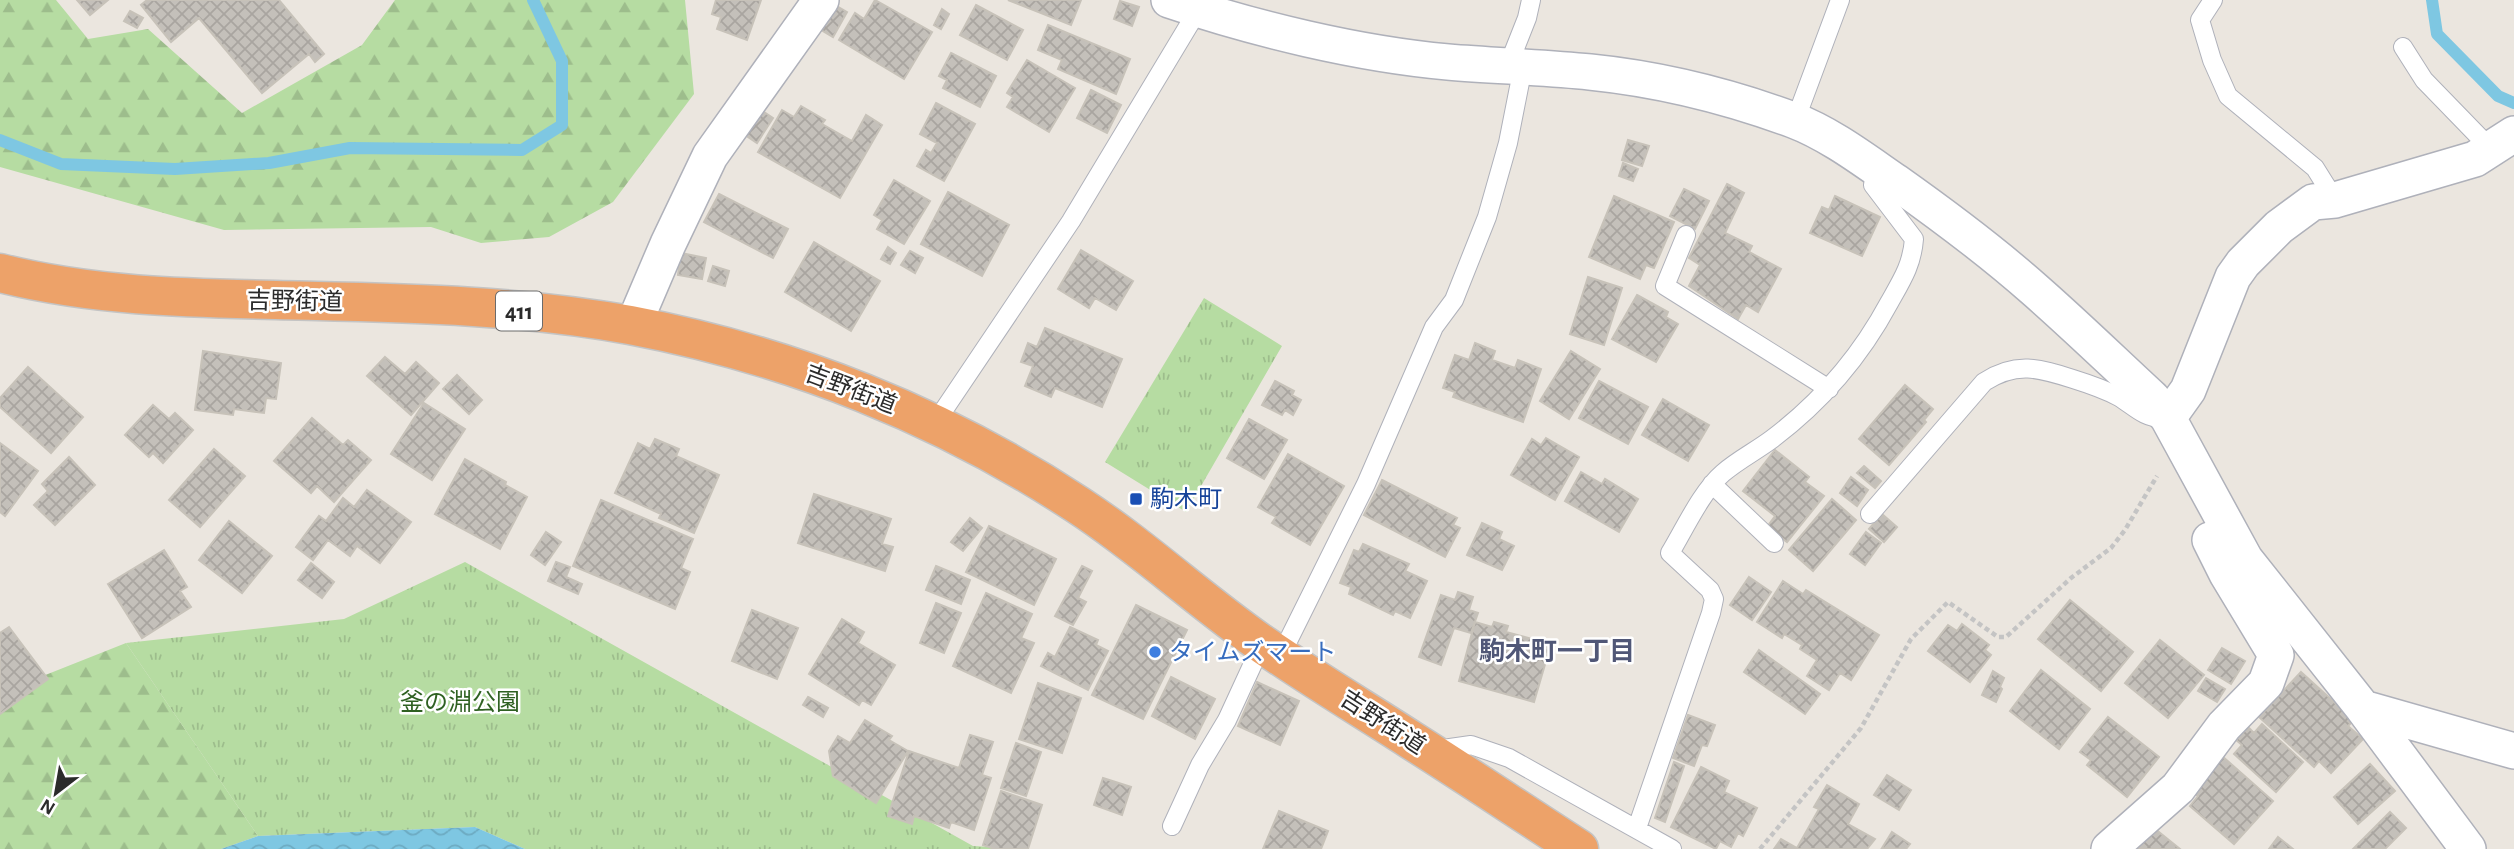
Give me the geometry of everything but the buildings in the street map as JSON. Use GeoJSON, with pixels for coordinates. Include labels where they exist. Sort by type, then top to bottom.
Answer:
{"type":"FeatureCollection","features":[{"type":"Feature","properties":{"kind":"highway","name":"吉野街道"},"geometry":{"type":"LineString","coordinates":[[0,273],[86,290],[142,296],[506,309],[633,326],[761,356],[865,393],[935,423],[1014,464],[1082,507],[1208,605],[1271,650],[1571,847]]}},
{"type":"Feature","properties":{"kind":"street"},"geometry":{"type":"LineString","coordinates":[[633,326],[710,156],[821,0]]}},
{"type":"Feature","properties":{"kind":"street"},"geometry":{"type":"LineString","coordinates":[[1184,5],[1312,39],[1376,52],[1446,62],[1591,72],[1662,83],[1726,99],[1794,121],[1876,168],[1945,216],[2035,290],[2152,398],[2168,418],[2245,559],[2363,708],[2468,849]]}},
{"type":"Feature","properties":{"kind":"street"},"geometry":{"type":"LineString","coordinates":[[2168,418],[2188,390],[2233,277],[2243,263],[2279,227],[2313,202],[2335,200],[2475,159],[2506,145]]}},
{"type":"Feature","properties":{"kind":"street"},"geometry":{"type":"LineString","coordinates":[[2109,849],[2178,788],[2224,726],[2266,683],[2276,655],[2227,574],[2190,501],[2188,487],[2191,459]]}},
{"type":"Feature","properties":{"kind":"street"},"geometry":{"type":"LineString","coordinates":[[2363,708],[2514,751]]}},
{"type":"Feature","properties":{"kind":"lane"},"geometry":{"type":"LineString","coordinates":[[1172,826],[1200,765],[1271,650],[1366,484],[1434,327],[1454,300],[1488,217],[1508,143],[1516,66],[1531,0]]}},
{"type":"Feature","properties":{"kind":"lane"},"geometry":{"type":"LineString","coordinates":[[1794,121],[1839,0]]}},
{"type":"Feature","properties":{"kind":"lane"},"geometry":{"type":"LineString","coordinates":[[2213,0],[2200,20],[2212,60],[2228,96],[2315,168],[2335,200]]}},
{"type":"Feature","properties":{"kind":"lane"},"geometry":{"type":"LineString","coordinates":[[935,423],[1071,222],[1184,5]]}},
{"type":"Feature","properties":{"kind":"lane"},"geometry":{"type":"LineString","coordinates":[[2403,47],[2424,80],[2506,145]]}},
{"type":"Feature","properties":{"kind":"lane"},"geometry":{"type":"LineString","coordinates":[[1637,828],[1714,599],[1710,590],[1670,553],[1712,484],[1804,413],[1829,389],[1871,337],[1913,259],[1914,239],[1873,186],[1876,168]]}},
{"type":"Feature","properties":{"kind":"lane"},"geometry":{"type":"LineString","coordinates":[[1686,235],[1665,286],[1829,389]]}},
{"type":"Feature","properties":{"kind":"lane"},"geometry":{"type":"LineString","coordinates":[[1870,514],[1984,382],[1997,374],[2026,368],[2044,369],[2098,387],[2151,418],[2168,418]]}},
{"type":"Feature","properties":{"kind":"lane"},"geometry":{"type":"LineString","coordinates":[[1712,484],[1774,543]]}},
{"type":"Feature","properties":{"kind":"lane"},"geometry":{"type":"LineString","coordinates":[[1428,751],[1471,745],[1509,758],[1672,849]]}},
{"type":"Feature","properties":{"kind":"path"},"geometry":{"type":"LineString","coordinates":[[1760,849],[1861,727],[1910,639],[1948,602],[1998,637],[2006,637],[2071,578],[2111,548],[2160,472],[2191,459]]}},
{"type":"Feature","properties":{"kind":"green space"},"geometry":{"type":"Polygon","coordinates":[[[0,0],[56,0],[88,39],[148,29],[242,113],[362,45],[395,0],[685,0],[694,94],[613,202],[549,237],[481,243],[431,227],[224,230],[0,167],[0,0]]]}},
{"type":"Feature","properties":{"kind":"green space"},"geometry":{"type":"Polygon","coordinates":[[[1204,298],[1282,346],[1186,512],[1105,462],[1204,298]]]}},
{"type":"Feature","properties":{"kind":"green space","name":"釜の淵公園"},"geometry":{"type":"Polygon","coordinates":[[[465,562],[973,846],[1026,849],[525,849],[475,827],[258,836],[126,643],[344,619],[465,562]]]}},
{"type":"Feature","properties":{"kind":"green space"},"geometry":{"type":"Polygon","coordinates":[[[126,643],[258,836],[221,849],[0,849],[0,693],[126,643]]]}},
{"type":"Feature","properties":{"kind":"water"},"geometry":{"type":"Polygon","coordinates":[[[475,827],[525,849],[221,849],[258,836],[475,827]]]}},
{"type":"Feature","properties":{"kind":"waterway"},"geometry":{"type":"LineString","coordinates":[[0,140],[61,164],[175,169],[269,163],[350,148],[522,150],[562,125],[562,61],[533,0]]}},
{"type":"Feature","properties":{"kind":"waterway"},"geometry":{"type":"LineString","coordinates":[[2432,0],[2437,34],[2498,96],[2514,103]]}},
{"type":"Feature","properties":{"kind":"place","name":"駒木町"},"geometry":{"type":"Point","coordinates":[1136,499]}},
{"type":"Feature","properties":{"kind":"place","name":"タイムズマート"},"geometry":{"type":"Point","coordinates":[1155,652]}},
{"type":"Feature","properties":{"kind":"district","name":"駒木町一丁目"},"geometry":{"type":"Point","coordinates":[1557,651]}}]}
